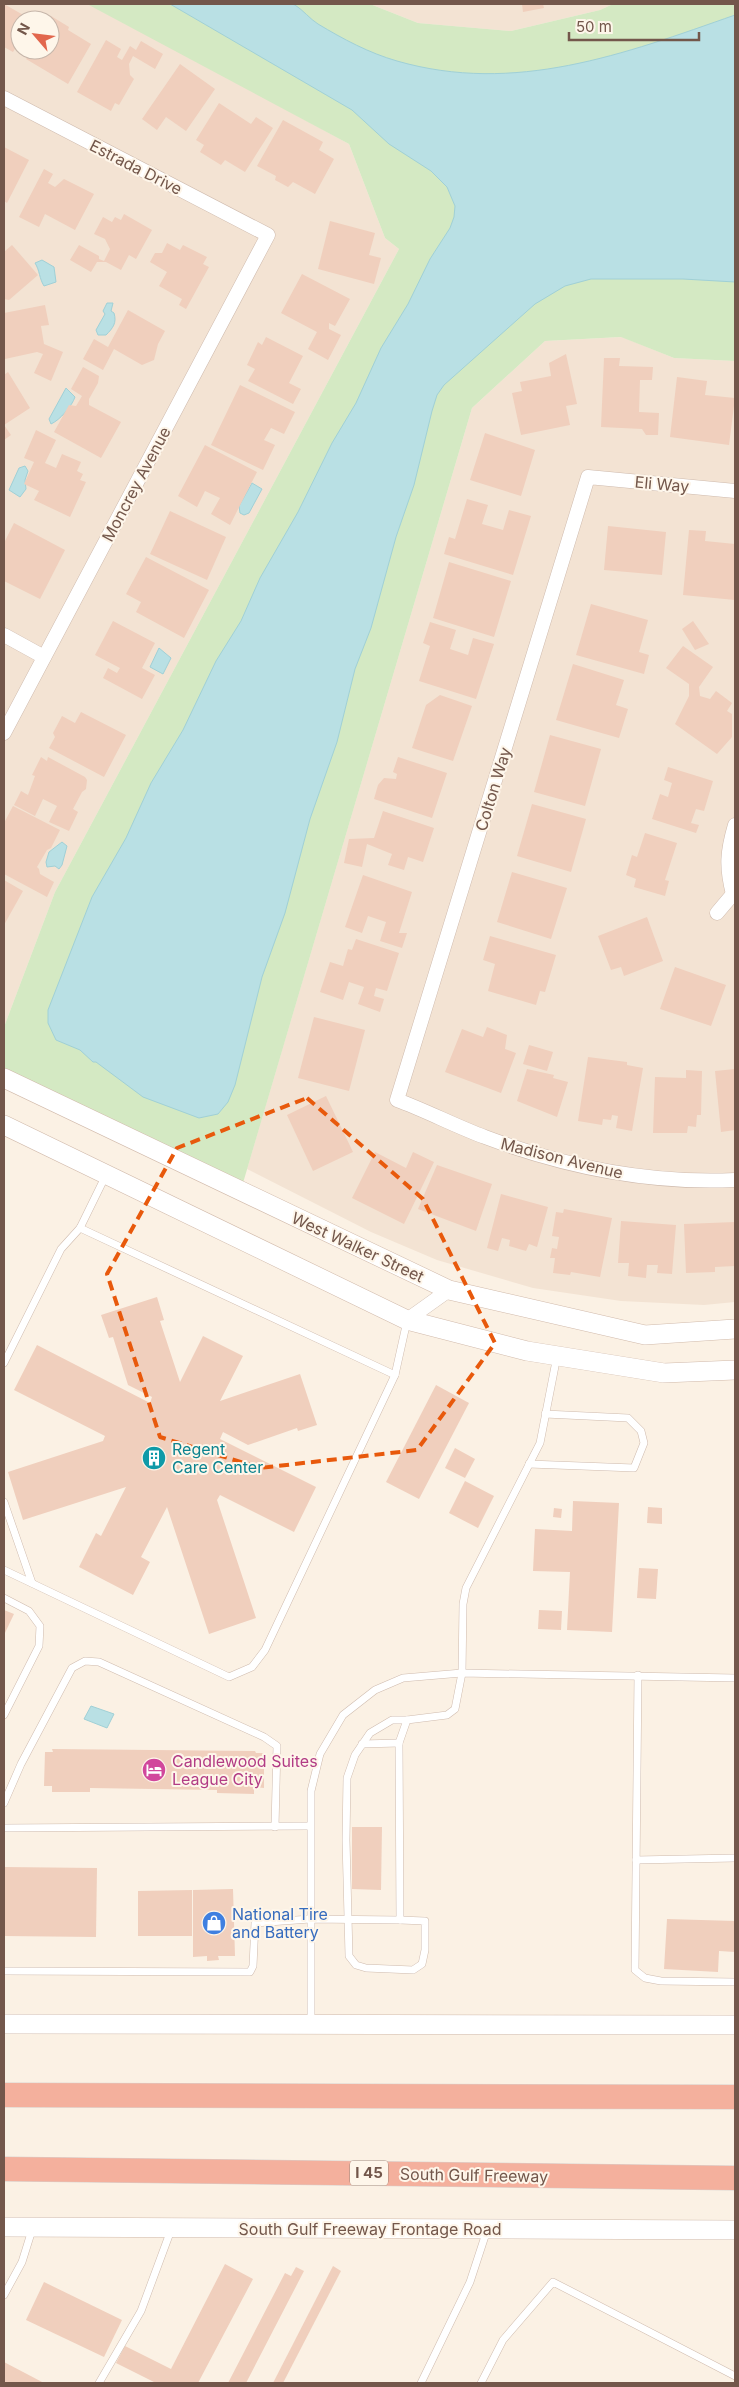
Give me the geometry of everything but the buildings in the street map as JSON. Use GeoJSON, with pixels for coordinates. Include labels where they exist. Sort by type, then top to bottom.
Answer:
{"type":"FeatureCollection","features":[{"type":"Feature","properties":{"kind":"highway"},"geometry":{"type":"LineString","coordinates":[[4,2095],[735,2097]]}},
{"type":"Feature","properties":{"kind":"highway","name":"South Gulf Freeway"},"geometry":{"type":"LineString","coordinates":[[4,2169],[735,2178]]}},
{"type":"Feature","properties":{"kind":"street","name":"Estrada Drive"},"geometry":{"type":"LineString","coordinates":[[4,98],[268,235]]}},
{"type":"Feature","properties":{"kind":"street","name":"Moncrey Avenue"},"geometry":{"type":"LineString","coordinates":[[4,733],[268,235]]}},
{"type":"Feature","properties":{"kind":"street","name":"Eli Way"},"geometry":{"type":"LineString","coordinates":[[588,477],[735,491]]}},
{"type":"Feature","properties":{"kind":"street","name":"Colton Way"},"geometry":{"type":"LineString","coordinates":[[397,1100],[588,477]]}},
{"type":"Feature","properties":{"kind":"street"},"geometry":{"type":"LineString","coordinates":[[4,635],[44,657]]}},
{"type":"Feature","properties":{"kind":"street"},"geometry":{"type":"LineString","coordinates":[[717,913],[734,894],[727,873],[728,856],[735,825]]}},
{"type":"Feature","properties":{"kind":"street","name":"West Walker Street"},"geometry":{"type":"LineString","coordinates":[[4,1078],[450,1290],[645,1335],[735,1329]]}},
{"type":"Feature","properties":{"kind":"street","name":"Madison Avenue"},"geometry":{"type":"LineString","coordinates":[[397,1100],[503,1144],[592,1169],[616,1174],[692,1181],[735,1180]]}},
{"type":"Feature","properties":{"kind":"street"},"geometry":{"type":"LineString","coordinates":[[4,1125],[407,1320],[527,1351],[664,1373],[735,1370]]}},
{"type":"Feature","properties":{"kind":"street"},"geometry":{"type":"LineString","coordinates":[[407,1320],[450,1290]]}},
{"type":"Feature","properties":{"kind":"street"},"geometry":{"type":"LineString","coordinates":[[4,2024],[735,2025]]}},
{"type":"Feature","properties":{"kind":"street","name":"South Gulf Freeway Frontage Road"},"geometry":{"type":"LineString","coordinates":[[4,2227],[735,2230]]}},
{"type":"Feature","properties":{"kind":"lane"},"geometry":{"type":"LineString","coordinates":[[4,1363],[61,1249],[80,1228],[107,1175]]}},
{"type":"Feature","properties":{"kind":"lane"},"geometry":{"type":"LineString","coordinates":[[80,1228],[395,1375]]}},
{"type":"Feature","properties":{"kind":"lane"},"geometry":{"type":"LineString","coordinates":[[4,1570],[229,1677],[252,1667],[266,1650],[395,1375],[407,1320]]}},
{"type":"Feature","properties":{"kind":"lane"},"geometry":{"type":"LineString","coordinates":[[4,1971],[250,1972],[253,1966],[255,1923],[310,1919],[348,1920],[400,1920],[425,1921],[425,1950],[422,1964],[413,1970],[366,1968],[356,1965],[349,1956],[348,1920],[346,1840],[347,1778],[351,1765],[370,1733],[392,1720],[447,1715],[455,1709],[462,1673],[463,1604],[466,1588],[540,1443],[557,1356]]}},
{"type":"Feature","properties":{"kind":"lane"},"geometry":{"type":"LineString","coordinates":[[529,1464],[634,1468],[644,1443],[641,1431],[628,1418],[545,1414]]}},
{"type":"Feature","properties":{"kind":"lane"},"geometry":{"type":"LineString","coordinates":[[4,1502],[32,1583]]}},
{"type":"Feature","properties":{"kind":"lane"},"geometry":{"type":"LineString","coordinates":[[4,1598],[29,1611],[40,1626],[39,1646],[4,1715]]}},
{"type":"Feature","properties":{"kind":"lane"},"geometry":{"type":"LineString","coordinates":[[4,1803],[21,1764],[72,1668],[86,1661],[99,1662],[264,1737],[277,1746],[276,1827]]}},
{"type":"Feature","properties":{"kind":"lane"},"geometry":{"type":"LineString","coordinates":[[311,2025],[310,1791],[320,1754],[342,1715],[374,1690],[404,1678],[462,1673],[735,1678]]}},
{"type":"Feature","properties":{"kind":"lane"},"geometry":{"type":"LineString","coordinates":[[638,1675],[635,1970],[645,1978],[661,1981],[735,1982]]}},
{"type":"Feature","properties":{"kind":"lane"},"geometry":{"type":"LineString","coordinates":[[400,1920],[399,1743],[407,1720]]}},
{"type":"Feature","properties":{"kind":"lane"},"geometry":{"type":"LineString","coordinates":[[362,1744],[399,1743]]}},
{"type":"Feature","properties":{"kind":"lane"},"geometry":{"type":"LineString","coordinates":[[4,1828],[309,1826]]}},
{"type":"Feature","properties":{"kind":"lane"},"geometry":{"type":"LineString","coordinates":[[636,1860],[735,1858]]}},
{"type":"Feature","properties":{"kind":"lane"},"geometry":{"type":"LineString","coordinates":[[4,2295],[22,2262],[33,2227]]}},
{"type":"Feature","properties":{"kind":"lane"},"geometry":{"type":"LineString","coordinates":[[99,2383],[141,2311],[172,2228]]}},
{"type":"Feature","properties":{"kind":"lane"},"geometry":{"type":"LineString","coordinates":[[421,2383],[470,2282],[487,2229]]}},
{"type":"Feature","properties":{"kind":"lane"},"geometry":{"type":"LineString","coordinates":[[481,2383],[503,2340],[553,2282],[735,2376]]}},
{"type":"Feature","properties":{"kind":"highlighted area"},"geometry":{"type":"Polygon","coordinates":[[[307,1098],[423,1199],[495,1343],[417,1450],[260,1468],[160,1437],[107,1274],[177,1148],[307,1098]]]}},
{"type":"Feature","properties":{"kind":"shaded area"},"geometry":{"type":"Polygon","coordinates":[[[4,4],[93,4],[349,144],[385,238],[399,249],[55,892],[4,1027],[4,4]]]}},
{"type":"Feature","properties":{"kind":"shaded area"},"geometry":{"type":"Polygon","coordinates":[[[370,4],[613,4],[600,10],[511,31],[418,23],[370,4]]]}},
{"type":"Feature","properties":{"kind":"shaded area"},"geometry":{"type":"Polygon","coordinates":[[[622,337],[674,358],[735,361],[735,1302],[704,1305],[621,1301],[533,1288],[437,1260],[371,1232],[247,1169],[472,408],[545,341],[622,337]]]}},
{"type":"Feature","properties":{"kind":"green space"},"geometry":{"type":"Polygon","coordinates":[[[87,4],[370,4],[418,23],[511,31],[600,10],[613,4],[735,4],[735,361],[674,358],[621,337],[545,341],[472,408],[243,1183],[4,1070],[4,1027],[55,892],[399,249],[385,238],[349,144],[87,4]]]}},
{"type":"Feature","properties":{"kind":"water"},"geometry":{"type":"Polygon","coordinates":[[[256,3],[295,5],[327,30],[376,54],[397,61],[441,70],[484,74],[527,72],[610,56],[735,15],[735,282],[683,279],[591,279],[565,286],[535,304],[444,385],[437,395],[414,485],[396,537],[371,628],[355,669],[337,742],[310,819],[285,913],[262,977],[235,1085],[228,1102],[218,1114],[199,1118],[143,1097],[96,1062],[93,1062],[80,1050],[56,1040],[48,1023],[48,1010],[92,897],[126,838],[151,783],[183,730],[216,661],[241,621],[260,578],[298,512],[332,443],[356,403],[381,348],[408,304],[430,259],[450,228],[455,206],[447,187],[431,171],[389,144],[352,110],[170,4],[256,3]]]}},
{"type":"Feature","properties":{"kind":"water"},"geometry":{"type":"Polygon","coordinates":[[[42,260],[54,267],[56,282],[44,286],[35,263],[42,260]]]}},
{"type":"Feature","properties":{"kind":"water"},"geometry":{"type":"Polygon","coordinates":[[[107,303],[113,303],[111,311],[115,317],[114,325],[106,335],[98,335],[96,330],[105,314],[103,311],[107,303]]]}},
{"type":"Feature","properties":{"kind":"water"},"geometry":{"type":"Polygon","coordinates":[[[66,388],[75,397],[65,412],[51,424],[49,419],[66,388]]]}},
{"type":"Feature","properties":{"kind":"water"},"geometry":{"type":"Polygon","coordinates":[[[25,466],[28,471],[25,480],[26,489],[20,497],[9,490],[19,468],[25,466]]]}},
{"type":"Feature","properties":{"kind":"water"},"geometry":{"type":"Polygon","coordinates":[[[252,483],[262,489],[249,513],[244,515],[240,513],[239,506],[252,483]]]}},
{"type":"Feature","properties":{"kind":"water"},"geometry":{"type":"Polygon","coordinates":[[[159,648],[171,658],[163,674],[150,667],[159,648]]]}},
{"type":"Feature","properties":{"kind":"water"},"geometry":{"type":"Polygon","coordinates":[[[62,842],[67,846],[62,865],[59,869],[55,866],[47,867],[46,862],[49,852],[62,842]]]}},
{"type":"Feature","properties":{"kind":"water"},"geometry":{"type":"Polygon","coordinates":[[[91,1706],[114,1714],[107,1728],[84,1719],[91,1706]]]}},
{"type":"Feature","properties":{"kind":"place","name":"Regent Care Center"},"geometry":{"type":"Point","coordinates":[154,1458]}},
{"type":"Feature","properties":{"kind":"place","name":"Candlewood Suites League City"},"geometry":{"type":"Point","coordinates":[154,1770]}},
{"type":"Feature","properties":{"kind":"place","name":"National Tire and Battery"},"geometry":{"type":"Point","coordinates":[214,1923]}}]}
